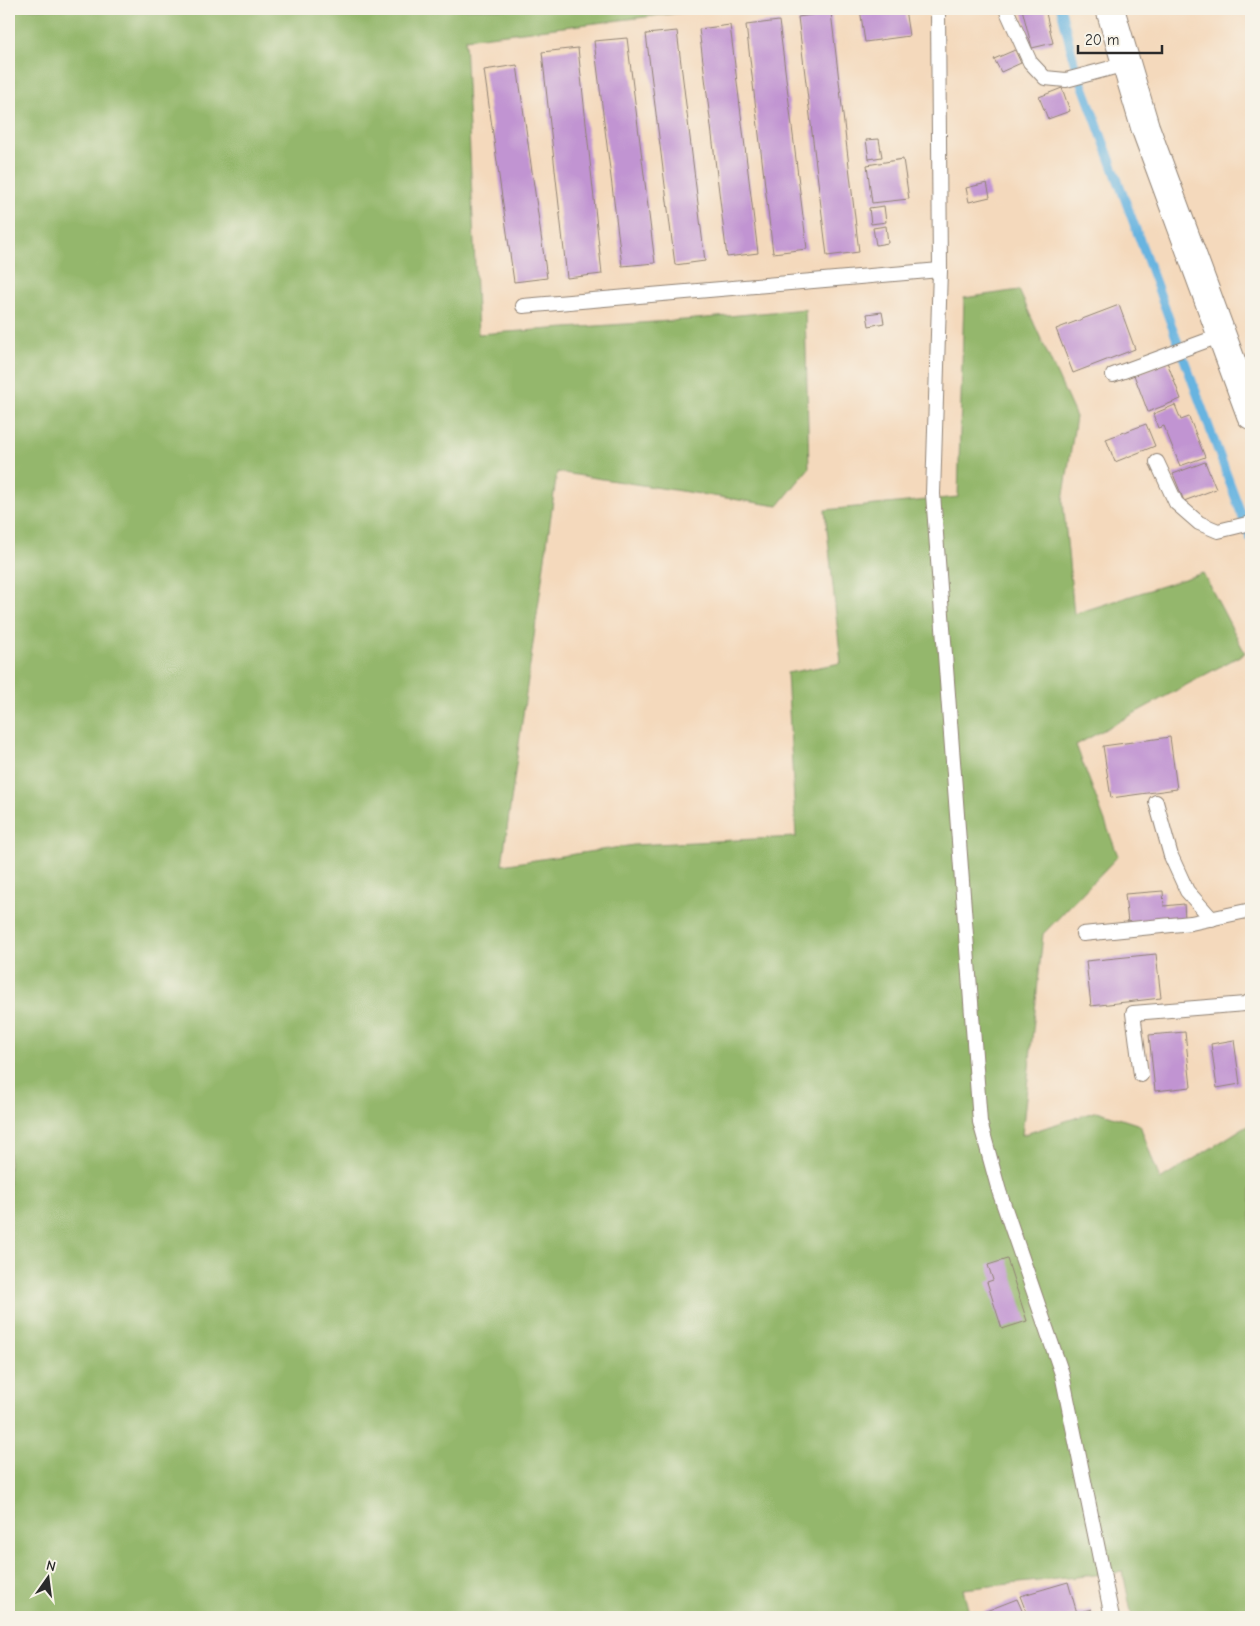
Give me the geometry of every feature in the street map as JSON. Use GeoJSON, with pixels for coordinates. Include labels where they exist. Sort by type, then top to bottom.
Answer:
{"type":"FeatureCollection","features":[{"type":"Feature","properties":{"kind":"street"},"geometry":{"type":"LineString","coordinates":[[1110,9],[1145,127],[1251,415]]}},
{"type":"Feature","properties":{"kind":"lane"},"geometry":{"type":"LineString","coordinates":[[938,9],[940,270],[933,494],[980,1122],[999,1191],[1062,1374],[1112,1617]]}},
{"type":"Feature","properties":{"kind":"lane"},"geometry":{"type":"LineString","coordinates":[[1006,9],[1030,62],[1045,78],[1066,80],[1126,64]]}},
{"type":"Feature","properties":{"kind":"lane"},"geometry":{"type":"LineString","coordinates":[[523,306],[940,270]]}},
{"type":"Feature","properties":{"kind":"lane"},"geometry":{"type":"LineString","coordinates":[[1113,375],[1222,335]]}},
{"type":"Feature","properties":{"kind":"lane"},"geometry":{"type":"LineString","coordinates":[[1156,462],[1176,503],[1199,523],[1218,531],[1251,523]]}},
{"type":"Feature","properties":{"kind":"lane"},"geometry":{"type":"LineString","coordinates":[[1156,802],[1171,856],[1187,891],[1212,919]]}},
{"type":"Feature","properties":{"kind":"lane"},"geometry":{"type":"LineString","coordinates":[[1082,934],[1191,924],[1251,910]]}},
{"type":"Feature","properties":{"kind":"lane"},"geometry":{"type":"LineString","coordinates":[[1141,1075],[1133,1013],[1245,1004],[1251,1001]]}},
{"type":"Feature","properties":{"kind":"green space"},"geometry":{"type":"Polygon","coordinates":[[[9,9],[711,9],[465,39],[478,334],[684,320],[805,309],[809,468],[778,506],[557,472],[502,865],[634,845],[796,837],[787,673],[841,663],[825,510],[958,497],[964,298],[1019,290],[1076,417],[1063,501],[1074,614],[1203,573],[1245,653],[1076,745],[1118,856],[1043,934],[1022,1135],[1097,1111],[1140,1125],[1160,1180],[1251,1123],[1251,1617],[1132,1617],[1123,1572],[963,1589],[970,1617],[9,1617],[9,9]]]}},
{"type":"Feature","properties":{"kind":"building"},"geometry":{"type":"Polygon","coordinates":[[[860,9],[905,9],[909,36],[865,42],[860,9]]]}},
{"type":"Feature","properties":{"kind":"building"},"geometry":{"type":"Polygon","coordinates":[[[1022,9],[1045,9],[1053,43],[1032,48],[1022,9]]]}},
{"type":"Feature","properties":{"kind":"building"},"geometry":{"type":"Polygon","coordinates":[[[831,12],[859,252],[827,256],[798,17],[831,12]]]}},
{"type":"Feature","properties":{"kind":"building"},"geometry":{"type":"Polygon","coordinates":[[[779,21],[807,249],[773,253],[746,25],[779,21]]]}},
{"type":"Feature","properties":{"kind":"building"},"geometry":{"type":"Polygon","coordinates":[[[730,25],[758,253],[727,257],[699,29],[730,25]]]}},
{"type":"Feature","properties":{"kind":"building"},"geometry":{"type":"Polygon","coordinates":[[[677,31],[705,261],[675,265],[646,34],[677,31]]]}},
{"type":"Feature","properties":{"kind":"building"},"geometry":{"type":"Polygon","coordinates":[[[627,38],[655,263],[622,266],[594,41],[627,38]]]}},
{"type":"Feature","properties":{"kind":"building"},"geometry":{"type":"Polygon","coordinates":[[[578,48],[602,274],[567,278],[542,52],[578,48]]]}},
{"type":"Feature","properties":{"kind":"building"},"geometry":{"type":"Polygon","coordinates":[[[1015,50],[1021,63],[1001,72],[994,59],[1015,50]]]}},
{"type":"Feature","properties":{"kind":"building"},"geometry":{"type":"Polygon","coordinates":[[[517,65],[547,278],[514,282],[484,70],[517,65]]]}},
{"type":"Feature","properties":{"kind":"building"},"geometry":{"type":"Polygon","coordinates":[[[1062,88],[1070,111],[1048,119],[1039,97],[1062,88]]]}},
{"type":"Feature","properties":{"kind":"building"},"geometry":{"type":"Polygon","coordinates":[[[879,139],[882,157],[869,159],[866,140],[879,139]]]}},
{"type":"Feature","properties":{"kind":"building"},"geometry":{"type":"Polygon","coordinates":[[[903,159],[909,199],[872,203],[867,165],[903,159]]]}},
{"type":"Feature","properties":{"kind":"building"},"geometry":{"type":"Polygon","coordinates":[[[987,183],[990,197],[969,202],[966,188],[987,183]]]}},
{"type":"Feature","properties":{"kind":"building"},"geometry":{"type":"Polygon","coordinates":[[[884,206],[886,222],[871,224],[869,208],[884,206]]]}},
{"type":"Feature","properties":{"kind":"building"},"geometry":{"type":"Polygon","coordinates":[[[886,226],[888,243],[876,245],[873,228],[886,226]]]}},
{"type":"Feature","properties":{"kind":"building"},"geometry":{"type":"Polygon","coordinates":[[[1119,305],[1135,349],[1073,373],[1056,329],[1119,305]]]}},
{"type":"Feature","properties":{"kind":"building"},"geometry":{"type":"Polygon","coordinates":[[[882,312],[884,323],[869,326],[867,314],[882,312]]]}},
{"type":"Feature","properties":{"kind":"building"},"geometry":{"type":"Polygon","coordinates":[[[1167,362],[1181,399],[1148,412],[1134,375],[1167,362]]]}},
{"type":"Feature","properties":{"kind":"building"},"geometry":{"type":"Polygon","coordinates":[[[1175,405],[1181,420],[1189,417],[1205,457],[1180,466],[1164,426],[1158,428],[1153,414],[1175,405]]]}},
{"type":"Feature","properties":{"kind":"building"},"geometry":{"type":"Polygon","coordinates":[[[1146,424],[1155,446],[1115,462],[1106,439],[1146,424]]]}},
{"type":"Feature","properties":{"kind":"building"},"geometry":{"type":"Polygon","coordinates":[[[1205,462],[1216,489],[1184,501],[1173,474],[1205,462]]]}},
{"type":"Feature","properties":{"kind":"building"},"geometry":{"type":"Polygon","coordinates":[[[1170,737],[1177,789],[1111,798],[1103,746],[1170,737]]]}},
{"type":"Feature","properties":{"kind":"building"},"geometry":{"type":"Polygon","coordinates":[[[1163,891],[1164,906],[1184,904],[1185,918],[1128,923],[1125,894],[1163,891]]]}},
{"type":"Feature","properties":{"kind":"building"},"geometry":{"type":"Polygon","coordinates":[[[1156,954],[1161,998],[1091,1006],[1086,961],[1156,954]]]}},
{"type":"Feature","properties":{"kind":"building"},"geometry":{"type":"Polygon","coordinates":[[[1185,1032],[1191,1087],[1155,1091],[1149,1035],[1185,1032]]]}},
{"type":"Feature","properties":{"kind":"building"},"geometry":{"type":"Polygon","coordinates":[[[1234,1040],[1240,1084],[1217,1088],[1211,1044],[1234,1040]]]}},
{"type":"Feature","properties":{"kind":"building"},"geometry":{"type":"Polygon","coordinates":[[[1007,1259],[1027,1321],[1002,1329],[987,1282],[993,1280],[988,1265],[1007,1259]]]}},
{"type":"Feature","properties":{"kind":"building"},"geometry":{"type":"Polygon","coordinates":[[[1068,1582],[1077,1613],[1091,1609],[1094,1617],[1028,1617],[1020,1596],[1068,1582]]]}},
{"type":"Feature","properties":{"kind":"building"},"geometry":{"type":"Polygon","coordinates":[[[1017,1599],[1025,1617],[983,1617],[981,1613],[1017,1599]]]}},
{"type":"Feature","properties":{"kind":"waterway"},"geometry":{"type":"LineString","coordinates":[[1061,9],[1074,62],[1251,540]]}}]}
